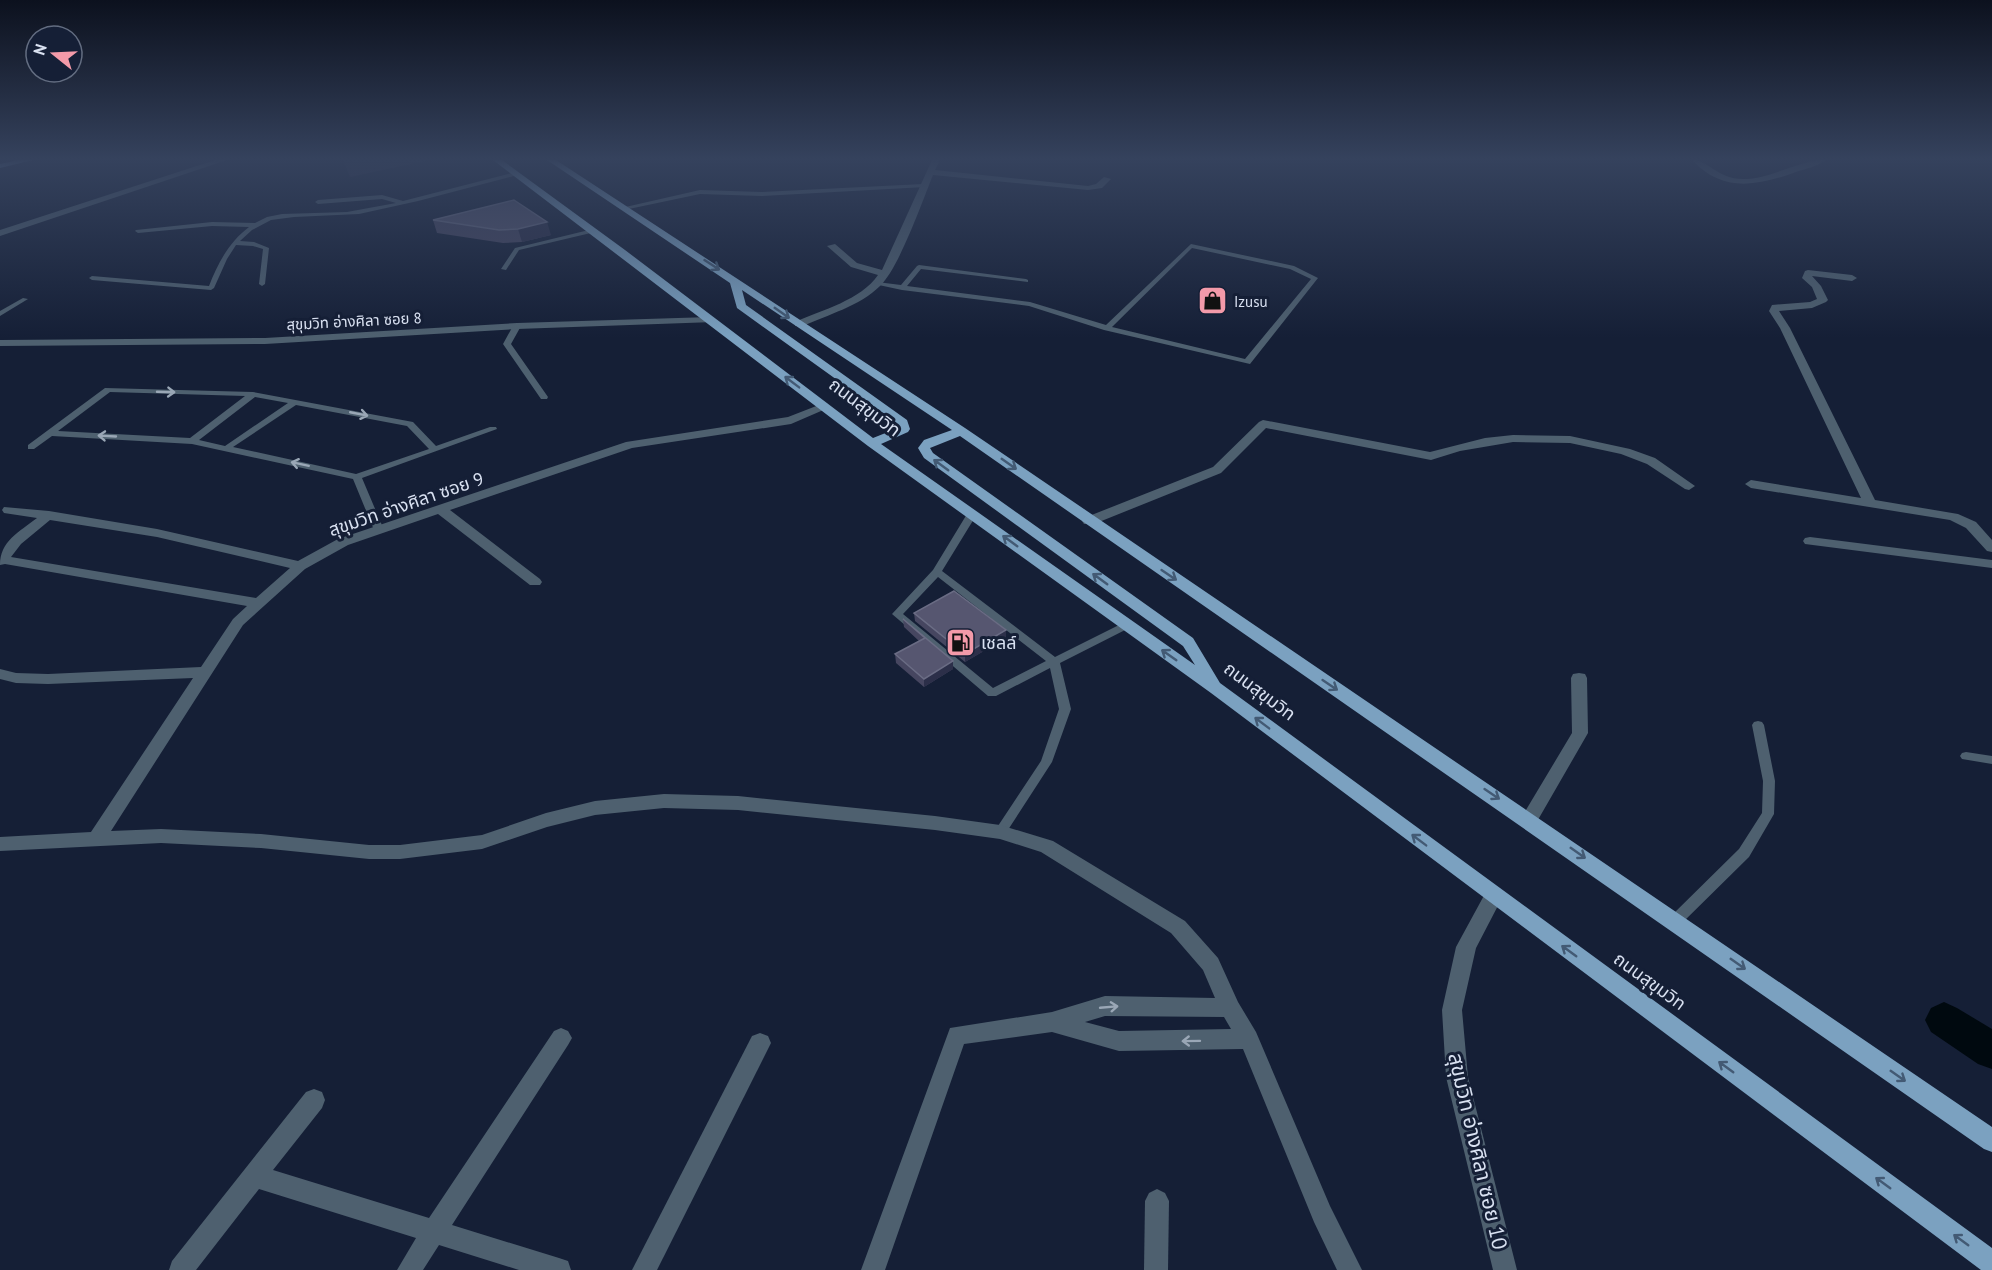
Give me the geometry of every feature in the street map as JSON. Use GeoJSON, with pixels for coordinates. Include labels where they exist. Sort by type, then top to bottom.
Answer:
{"type":"FeatureCollection","features":[{"type":"Feature","properties":{"kind":"main road","name":"ถนนสุขุมวิท"},"geometry":{"type":"LineString","coordinates":[[576,219],[872,442],[1217,689],[1992,1263]]}},
{"type":"Feature","properties":{"kind":"main road","name":"ถนนสุขุมวิท"},"geometry":{"type":"LineString","coordinates":[[641,219],[961,431],[1089,521],[1530,820],[1988,1138]]}},
{"type":"Feature","properties":{"kind":"main road"},"geometry":{"type":"LineString","coordinates":[[734,279],[741,306],[903,422],[904,429],[897,435],[872,442]]}},
{"type":"Feature","properties":{"kind":"main road"},"geometry":{"type":"LineString","coordinates":[[961,431],[928,443],[924,448],[928,455],[1188,642],[1217,689]]}},
{"type":"Feature","properties":{"kind":"street"},"geometry":{"type":"LineString","coordinates":[[0,233],[42,219]]}},
{"type":"Feature","properties":{"kind":"street"},"geometry":{"type":"LineString","coordinates":[[799,324],[861,296],[877,284],[884,274],[908,219]]}},
{"type":"Feature","properties":{"kind":"street"},"geometry":{"type":"LineString","coordinates":[[832,246],[854,265],[884,274]]}},
{"type":"Feature","properties":{"kind":"street"},"geometry":{"type":"LineString","coordinates":[[1852,278],[1808,273],[1807,278],[1816,286],[1823,300],[1812,305],[1776,307],[1774,311],[1785,328],[1870,503]]}},
{"type":"Feature","properties":{"kind":"street","name":"สุขุมวิท อ่างศิลา ซอย 8"},"geometry":{"type":"LineString","coordinates":[[0,343],[265,341],[517,326],[710,320]]}},
{"type":"Feature","properties":{"kind":"street","name":"สุขุมวิท อ่างศิลา ซอย 9"},"geometry":{"type":"LineString","coordinates":[[96,840],[238,622],[300,566],[343,542],[630,445],[791,420],[824,406]]}},
{"type":"Feature","properties":{"kind":"street"},"geometry":{"type":"LineString","coordinates":[[1089,521],[1217,470],[1263,424],[1431,456],[1449,450],[1543,437],[1585,441],[1620,449],[1653,462],[1689,486]]}},
{"type":"Feature","properties":{"kind":"street"},"geometry":{"type":"LineString","coordinates":[[1751,484],[1953,516],[1975,530],[1992,548]]}},
{"type":"Feature","properties":{"kind":"street"},"geometry":{"type":"LineString","coordinates":[[9,510],[157,533],[300,566]]}},
{"type":"Feature","properties":{"kind":"street"},"geometry":{"type":"LineString","coordinates":[[441,510],[536,582]]}},
{"type":"Feature","properties":{"kind":"street"},"geometry":{"type":"LineString","coordinates":[[50,515],[16,541],[1,560],[257,603]]}},
{"type":"Feature","properties":{"kind":"street"},"geometry":{"type":"LineString","coordinates":[[1975,530],[1992,532]]}},
{"type":"Feature","properties":{"kind":"street"},"geometry":{"type":"LineString","coordinates":[[1809,540],[1992,564]]}},
{"type":"Feature","properties":{"kind":"street"},"geometry":{"type":"LineString","coordinates":[[0,674],[16,678],[48,679],[207,672]]}},
{"type":"Feature","properties":{"kind":"street"},"geometry":{"type":"LineString","coordinates":[[1530,820],[1580,734],[1579,678]]}},
{"type":"Feature","properties":{"kind":"street"},"geometry":{"type":"LineString","coordinates":[[0,844],[160,836],[261,841],[369,852],[400,852],[482,842],[546,820],[596,808],[664,801],[738,803],[1000,832],[1047,846],[1178,927],[1211,964],[1230,1008],[1249,1039],[1323,1214],[1350,1270]]}},
{"type":"Feature","properties":{"kind":"street","name":"สุขุมวิท อ่างศิลา ซอย 10"},"geometry":{"type":"LineString","coordinates":[[1494,896],[1466,947],[1452,1010],[1458,1077],[1505,1270]]}},
{"type":"Feature","properties":{"kind":"street"},"geometry":{"type":"LineString","coordinates":[[873,1270],[957,1035],[1052,1022],[1105,1006],[1230,1008]]}},
{"type":"Feature","properties":{"kind":"street"},"geometry":{"type":"LineString","coordinates":[[1052,1022],[1119,1041],[1249,1039]]}},
{"type":"Feature","properties":{"kind":"street"},"geometry":{"type":"LineString","coordinates":[[409,1270],[561,1038]]}},
{"type":"Feature","properties":{"kind":"street"},"geometry":{"type":"LineString","coordinates":[[644,1270],[760,1043]]}},
{"type":"Feature","properties":{"kind":"street"},"geometry":{"type":"LineString","coordinates":[[181,1270],[314,1100]]}},
{"type":"Feature","properties":{"kind":"street"},"geometry":{"type":"LineString","coordinates":[[254,1176],[559,1270]]}},
{"type":"Feature","properties":{"kind":"street"},"geometry":{"type":"LineString","coordinates":[[1156,1270],[1157,1201]]}},
{"type":"Feature","properties":{"kind":"lane"},"geometry":{"type":"LineString","coordinates":[[138,231],[212,224],[256,225],[273,219]]}},
{"type":"Feature","properties":{"kind":"lane"},"geometry":{"type":"LineString","coordinates":[[92,278],[211,288],[224,255],[256,225]]}},
{"type":"Feature","properties":{"kind":"lane"},"geometry":{"type":"LineString","coordinates":[[504,269],[517,249],[592,231]]}},
{"type":"Feature","properties":{"kind":"lane"},"geometry":{"type":"LineString","coordinates":[[235,243],[254,244],[266,248],[262,284]]}},
{"type":"Feature","properties":{"kind":"lane"},"geometry":{"type":"LineString","coordinates":[[877,284],[1030,304],[1107,328],[1247,362],[1315,278],[1292,267],[1191,246],[1107,328]]}},
{"type":"Feature","properties":{"kind":"lane"},"geometry":{"type":"LineString","coordinates":[[902,288],[919,267],[1026,281]]}},
{"type":"Feature","properties":{"kind":"lane"},"geometry":{"type":"LineString","coordinates":[[0,314],[25,299]]}},
{"type":"Feature","properties":{"kind":"lane"},"geometry":{"type":"LineString","coordinates":[[517,326],[507,344],[544,397]]}},
{"type":"Feature","properties":{"kind":"lane"},"geometry":{"type":"LineString","coordinates":[[32,447],[108,390],[253,394],[410,424],[434,449]]}},
{"type":"Feature","properties":{"kind":"lane"},"geometry":{"type":"LineString","coordinates":[[192,441],[253,394]]}},
{"type":"Feature","properties":{"kind":"lane"},"geometry":{"type":"LineString","coordinates":[[226,448],[295,402]]}},
{"type":"Feature","properties":{"kind":"lane"},"geometry":{"type":"LineString","coordinates":[[50,434],[192,441],[357,477],[493,429]]}},
{"type":"Feature","properties":{"kind":"lane"},"geometry":{"type":"LineString","coordinates":[[357,477],[379,530]]}},
{"type":"Feature","properties":{"kind":"lane"},"geometry":{"type":"LineString","coordinates":[[972,514],[937,572],[897,614],[992,693],[1127,625]]}},
{"type":"Feature","properties":{"kind":"lane"},"geometry":{"type":"LineString","coordinates":[[937,572],[1054,662],[1065,709],[1046,762],[1000,832]]}},
{"type":"Feature","properties":{"kind":"lane"},"geometry":{"type":"LineString","coordinates":[[1675,921],[1744,853],[1768,814],[1768,781],[1758,725]]}},
{"type":"Feature","properties":{"kind":"lane"},"geometry":{"type":"LineString","coordinates":[[1966,756],[1992,760]]}},
{"type":"Feature","properties":{"kind":"building"},"geometry":{"type":"Polygon","coordinates":[[[543,219],[547,222],[518,229],[499,230],[433,220],[543,219]]]}},
{"type":"Feature","properties":{"kind":"building"},"geometry":{"type":"Polygon","coordinates":[[[954,591],[1006,630],[965,654],[914,613],[954,591]]]}},
{"type":"Feature","properties":{"kind":"building"},"geometry":{"type":"Polygon","coordinates":[[[903,619],[953,661],[924,679],[895,654],[925,638],[903,619]]]}},
{"type":"Feature","properties":{"kind":"waterway"},"geometry":{"type":"LineString","coordinates":[[1944,1020],[1992,1051]]}},
{"type":"Feature","properties":{"kind":"place","name":"Izusu"},"geometry":{"type":"Point","coordinates":[1213,301]}},
{"type":"Feature","properties":{"kind":"place","name":"เชลล์"},"geometry":{"type":"Point","coordinates":[960,642]}}]}
